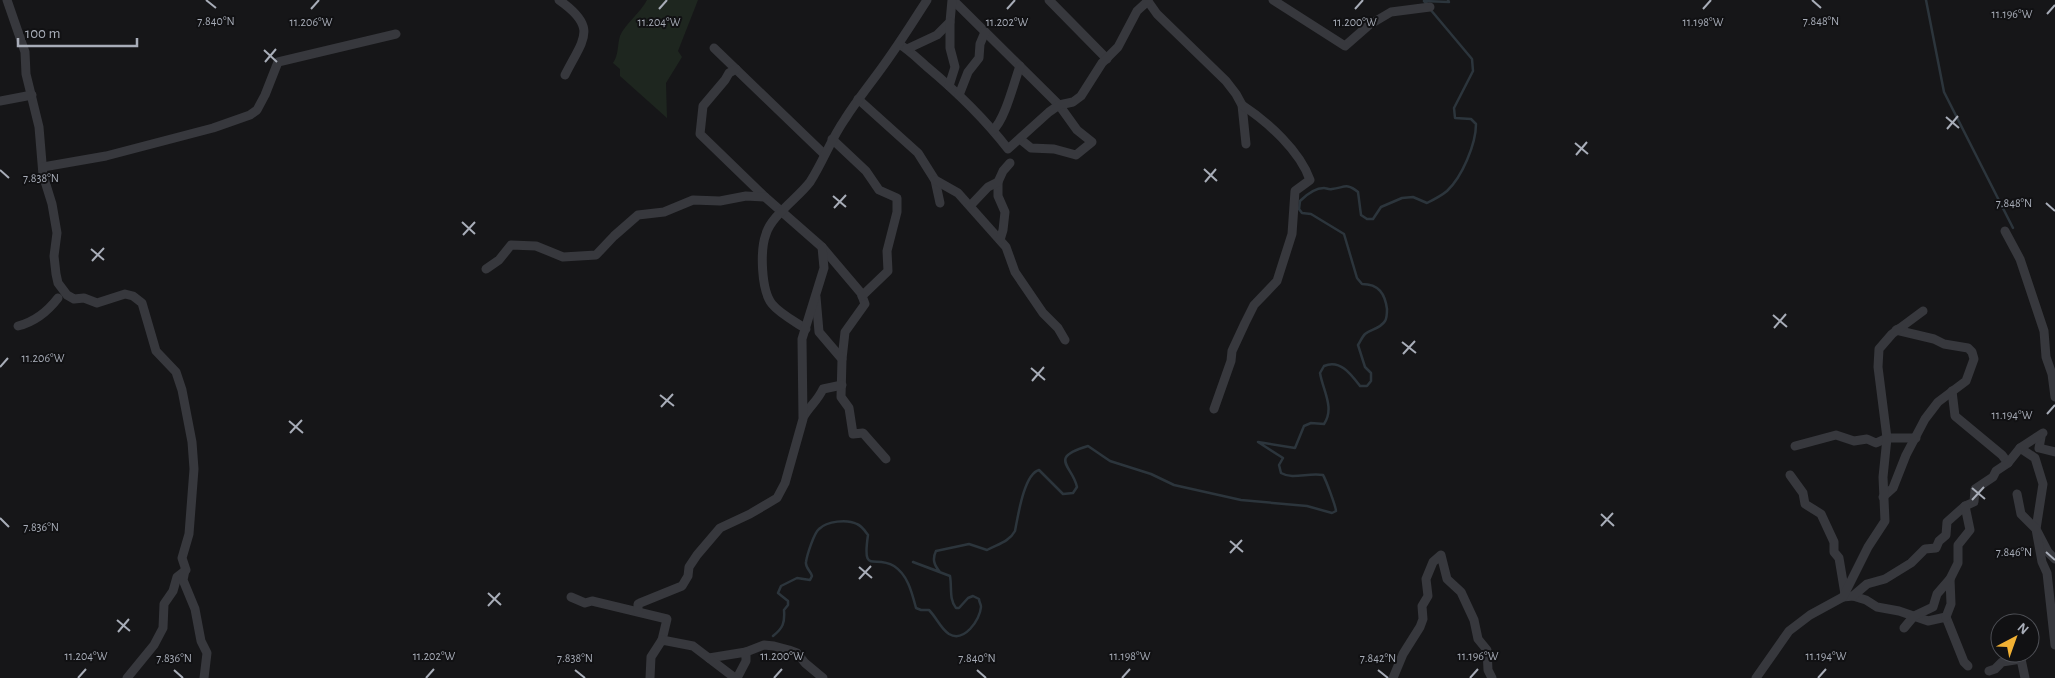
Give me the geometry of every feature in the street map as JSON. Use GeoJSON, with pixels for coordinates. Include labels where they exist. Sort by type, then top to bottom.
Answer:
{"type":"FeatureCollection","features":[{"type":"Feature","properties":{"kind":"street"},"geometry":{"type":"LineString","coordinates":[[7,0],[25,52],[26,74],[39,126],[45,184],[52,204],[57,233],[54,266],[60,286],[74,300]]}},
{"type":"Feature","properties":{"kind":"street"},"geometry":{"type":"LineString","coordinates":[[559,0],[578,16],[584,28],[584,37],[565,75]]}},
{"type":"Feature","properties":{"kind":"street"},"geometry":{"type":"LineString","coordinates":[[806,329],[772,304],[766,289],[762,267],[766,233],[782,212],[800,195],[821,164],[832,139],[858,99],[903,46],[927,0]]}},
{"type":"Feature","properties":{"kind":"street"},"geometry":{"type":"LineString","coordinates":[[949,86],[955,67],[950,48],[950,22],[953,0]]}},
{"type":"Feature","properties":{"kind":"street"},"geometry":{"type":"LineString","coordinates":[[953,0],[1059,105],[1077,130],[1092,142],[1076,155],[1054,149],[1031,148],[1020,139]]}},
{"type":"Feature","properties":{"kind":"street"},"geometry":{"type":"LineString","coordinates":[[1049,0],[1106,59]]}},
{"type":"Feature","properties":{"kind":"street"},"geometry":{"type":"LineString","coordinates":[[1273,0],[1345,46],[1369,25],[1391,12],[1430,7]]}},
{"type":"Feature","properties":{"kind":"street"},"geometry":{"type":"LineString","coordinates":[[903,46],[959,95],[1008,149],[1039,120],[1059,105],[1073,102],[1081,96],[1102,64],[1118,47],[1137,11],[1147,1],[1186,43],[1226,81],[1242,105],[1259,116],[1277,134],[1306,168],[1310,180],[1295,191],[1292,234],[1277,281],[1254,305],[1245,323],[1232,351],[1231,361],[1214,409]]}},
{"type":"Feature","properties":{"kind":"street"},"geometry":{"type":"LineString","coordinates":[[903,46],[937,35],[950,22]]}},
{"type":"Feature","properties":{"kind":"street"},"geometry":{"type":"LineString","coordinates":[[959,95],[968,72],[979,58],[980,44],[985,32]]}},
{"type":"Feature","properties":{"kind":"street"},"geometry":{"type":"LineString","coordinates":[[43,167],[106,156],[214,128],[250,116],[257,110],[265,95],[278,62],[396,34]]}},
{"type":"Feature","properties":{"kind":"street"},"geometry":{"type":"LineString","coordinates":[[714,48],[824,154]]}},
{"type":"Feature","properties":{"kind":"street"},"geometry":{"type":"LineString","coordinates":[[992,130],[998,126],[1006,109],[1020,66]]}},
{"type":"Feature","properties":{"kind":"street"},"geometry":{"type":"LineString","coordinates":[[736,69],[729,73],[726,80],[703,106],[700,134],[765,197],[822,247],[862,296],[865,304],[845,332],[841,397],[849,408],[853,434],[863,433],[886,459]]}},
{"type":"Feature","properties":{"kind":"street"},"geometry":{"type":"LineString","coordinates":[[0,101],[32,94]]}},
{"type":"Feature","properties":{"kind":"street"},"geometry":{"type":"LineString","coordinates":[[858,99],[918,153],[935,180],[940,203]]}},
{"type":"Feature","properties":{"kind":"street"},"geometry":{"type":"LineString","coordinates":[[1242,105],[1246,144]]}},
{"type":"Feature","properties":{"kind":"street"},"geometry":{"type":"LineString","coordinates":[[832,139],[866,171],[879,190],[897,198],[897,212],[887,251],[888,271],[862,296]]}},
{"type":"Feature","properties":{"kind":"street"},"geometry":{"type":"LineString","coordinates":[[1000,240],[1005,212],[998,196],[998,182],[1002,171],[1010,164]]}},
{"type":"Feature","properties":{"kind":"street"},"geometry":{"type":"LineString","coordinates":[[935,180],[958,193],[1006,247],[1015,272],[1043,313],[1058,328],[1065,340]]}},
{"type":"Feature","properties":{"kind":"street"},"geometry":{"type":"LineString","coordinates":[[970,206],[988,187],[998,182]]}},
{"type":"Feature","properties":{"kind":"street"},"geometry":{"type":"LineString","coordinates":[[486,269],[499,260],[511,245],[536,246],[563,257],[596,255],[638,215],[664,212],[693,200],[720,201],[746,196],[765,197]]}},
{"type":"Feature","properties":{"kind":"street"},"geometry":{"type":"LineString","coordinates":[[2005,231],[2020,259],[2044,330],[2046,357],[2052,374],[2055,397]]}},
{"type":"Feature","properties":{"kind":"street"},"geometry":{"type":"LineString","coordinates":[[803,419],[802,339],[824,268],[822,247]]}},
{"type":"Feature","properties":{"kind":"street"},"geometry":{"type":"LineString","coordinates":[[18,326],[35,319],[52,306],[58,298],[57,292],[60,286]]}},
{"type":"Feature","properties":{"kind":"street"},"geometry":{"type":"LineString","coordinates":[[58,298],[68,302],[84,298],[97,303],[125,294],[133,296],[142,303],[156,351],[176,372],[182,390],[192,442],[194,469],[189,534],[182,558],[186,570],[183,580],[195,609],[201,640],[207,653],[204,678]]}},
{"type":"Feature","properties":{"kind":"street"},"geometry":{"type":"LineString","coordinates":[[816,297],[819,332],[842,359]]}},
{"type":"Feature","properties":{"kind":"street"},"geometry":{"type":"LineString","coordinates":[[1847,596],[1868,547],[1885,521],[1883,497],[1883,477],[1887,438],[1878,367],[1879,349],[1896,330],[1934,339],[1944,344],[1968,348],[1972,352],[1973,366],[1966,381],[1938,402],[1925,419],[1906,455],[1893,488],[1883,497]]}},
{"type":"Feature","properties":{"kind":"street"},"geometry":{"type":"LineString","coordinates":[[638,611],[638,604],[682,586],[688,576],[689,567],[720,528],[750,514],[777,498],[785,483],[803,419],[809,407],[816,403],[823,389],[842,385]]}},
{"type":"Feature","properties":{"kind":"street"},"geometry":{"type":"LineString","coordinates":[[1952,391],[1955,416],[2002,455],[2008,463]]}},
{"type":"Feature","properties":{"kind":"street"},"geometry":{"type":"LineString","coordinates":[[1795,446],[1836,435],[1854,441],[1867,439],[1876,442],[1887,438],[1916,438]]}},
{"type":"Feature","properties":{"kind":"street"},"geometry":{"type":"LineString","coordinates":[[1756,678],[1789,631],[1810,615],[1867,584],[1885,579],[1911,562],[1926,549],[1936,548],[1939,541],[1946,535],[1947,522],[1965,506],[1974,502],[1975,489],[1993,477],[1996,471],[2008,463],[2020,448],[2042,435],[2039,454],[2035,458]]}},
{"type":"Feature","properties":{"kind":"street"},"geometry":{"type":"LineString","coordinates":[[2020,448],[2035,458],[2043,484],[2036,529],[2042,562],[2047,573],[2055,645]]}},
{"type":"Feature","properties":{"kind":"street"},"geometry":{"type":"LineString","coordinates":[[2039,448],[2055,452]]}},
{"type":"Feature","properties":{"kind":"street"},"geometry":{"type":"LineString","coordinates":[[1790,475],[1804,493],[1805,504],[1821,514],[1834,542],[1834,552],[1839,558],[1847,596]]}},
{"type":"Feature","properties":{"kind":"street"},"geometry":{"type":"LineString","coordinates":[[2017,494],[2021,514],[2036,529],[2048,552],[2055,560]]}},
{"type":"Feature","properties":{"kind":"street"},"geometry":{"type":"LineString","coordinates":[[1904,628],[1914,616],[1933,607],[1937,594],[1950,579],[1958,564],[1958,545],[1970,530],[1965,506]]}},
{"type":"Feature","properties":{"kind":"street"},"geometry":{"type":"LineString","coordinates":[[1393,678],[1404,654],[1420,627],[1423,619],[1422,606],[1428,596],[1426,580],[1434,562],[1442,552],[1447,579],[1462,592],[1474,620],[1478,639],[1487,650],[1488,670],[1492,678]]}},
{"type":"Feature","properties":{"kind":"street"},"geometry":{"type":"LineString","coordinates":[[127,678],[154,645],[163,628],[164,604],[173,591],[176,577],[186,570]]}},
{"type":"Feature","properties":{"kind":"street"},"geometry":{"type":"LineString","coordinates":[[1950,579],[1952,604],[1946,617],[1964,662],[1968,666]]}},
{"type":"Feature","properties":{"kind":"street"},"geometry":{"type":"LineString","coordinates":[[1847,596],[1866,600],[1877,607],[1899,611],[1928,621],[1946,617]]}},
{"type":"Feature","properties":{"kind":"street"},"geometry":{"type":"LineString","coordinates":[[571,598],[585,603],[592,601],[667,619],[662,640],[651,657],[650,678]]}},
{"type":"Feature","properties":{"kind":"street"},"geometry":{"type":"LineString","coordinates":[[662,640],[693,646],[736,678],[746,661],[746,652]]}},
{"type":"Feature","properties":{"kind":"street"},"geometry":{"type":"LineString","coordinates":[[709,658],[746,652],[764,645],[774,646],[797,653],[805,663],[823,678]]}},
{"type":"Feature","properties":{"kind":"street"},"geometry":{"type":"LineString","coordinates":[[1989,671],[1995,669],[2002,662],[2021,659],[2025,678]]}},
{"type":"Feature","properties":{"kind":"shaded area"},"geometry":{"type":"Polygon","coordinates":[[[647,0],[698,0],[678,51],[682,57],[666,83],[667,118],[620,76],[620,69],[613,63],[622,32],[647,0]]]}},
{"type":"Feature","properties":{"kind":"waterway"},"geometry":{"type":"LineString","coordinates":[[1427,4],[1424,1],[1449,2],[1448,0]]}},
{"type":"Feature","properties":{"kind":"waterway"},"geometry":{"type":"LineString","coordinates":[[1926,0],[1944,92],[2013,228]]}},
{"type":"Feature","properties":{"kind":"waterway"},"geometry":{"type":"LineString","coordinates":[[773,636],[783,625],[784,610],[788,605],[788,601],[778,593],[781,586],[797,578],[810,580],[812,576],[806,566],[806,562],[815,535],[823,526],[843,521],[859,525],[868,535],[868,560],[887,563],[903,574],[909,585],[916,608],[929,610],[949,634],[955,636],[965,633],[978,618],[981,607],[979,599],[973,596],[968,598],[959,608],[956,608],[952,597],[950,576],[913,562],[940,572],[934,562],[936,551],[969,544],[987,550],[1006,540],[1015,531],[1022,496],[1029,479],[1034,473],[1039,470],[1063,494],[1073,493],[1077,487],[1065,459],[1076,450],[1088,446],[1110,461],[1151,474],[1174,485],[1241,500],[1307,506],[1332,513],[1336,511],[1323,475],[1291,476],[1281,473],[1279,465],[1283,458],[1258,442],[1295,448],[1304,426],[1311,423],[1324,424],[1328,412],[1327,399],[1320,373],[1324,366],[1330,364],[1340,366],[1360,386],[1367,386],[1371,381],[1371,373],[1365,367],[1358,345],[1365,334],[1383,324],[1387,309],[1383,294],[1373,286],[1362,284],[1357,278],[1344,234],[1311,214],[1302,213],[1299,209],[1300,201],[1317,189],[1348,186],[1358,192],[1361,215],[1367,219],[1373,219],[1381,207],[1402,198],[1413,197],[1427,203],[1440,196],[1453,185],[1463,169],[1474,141],[1476,124],[1471,119],[1455,118],[1454,108],[1473,71],[1472,59],[1430,9]]}}]}
